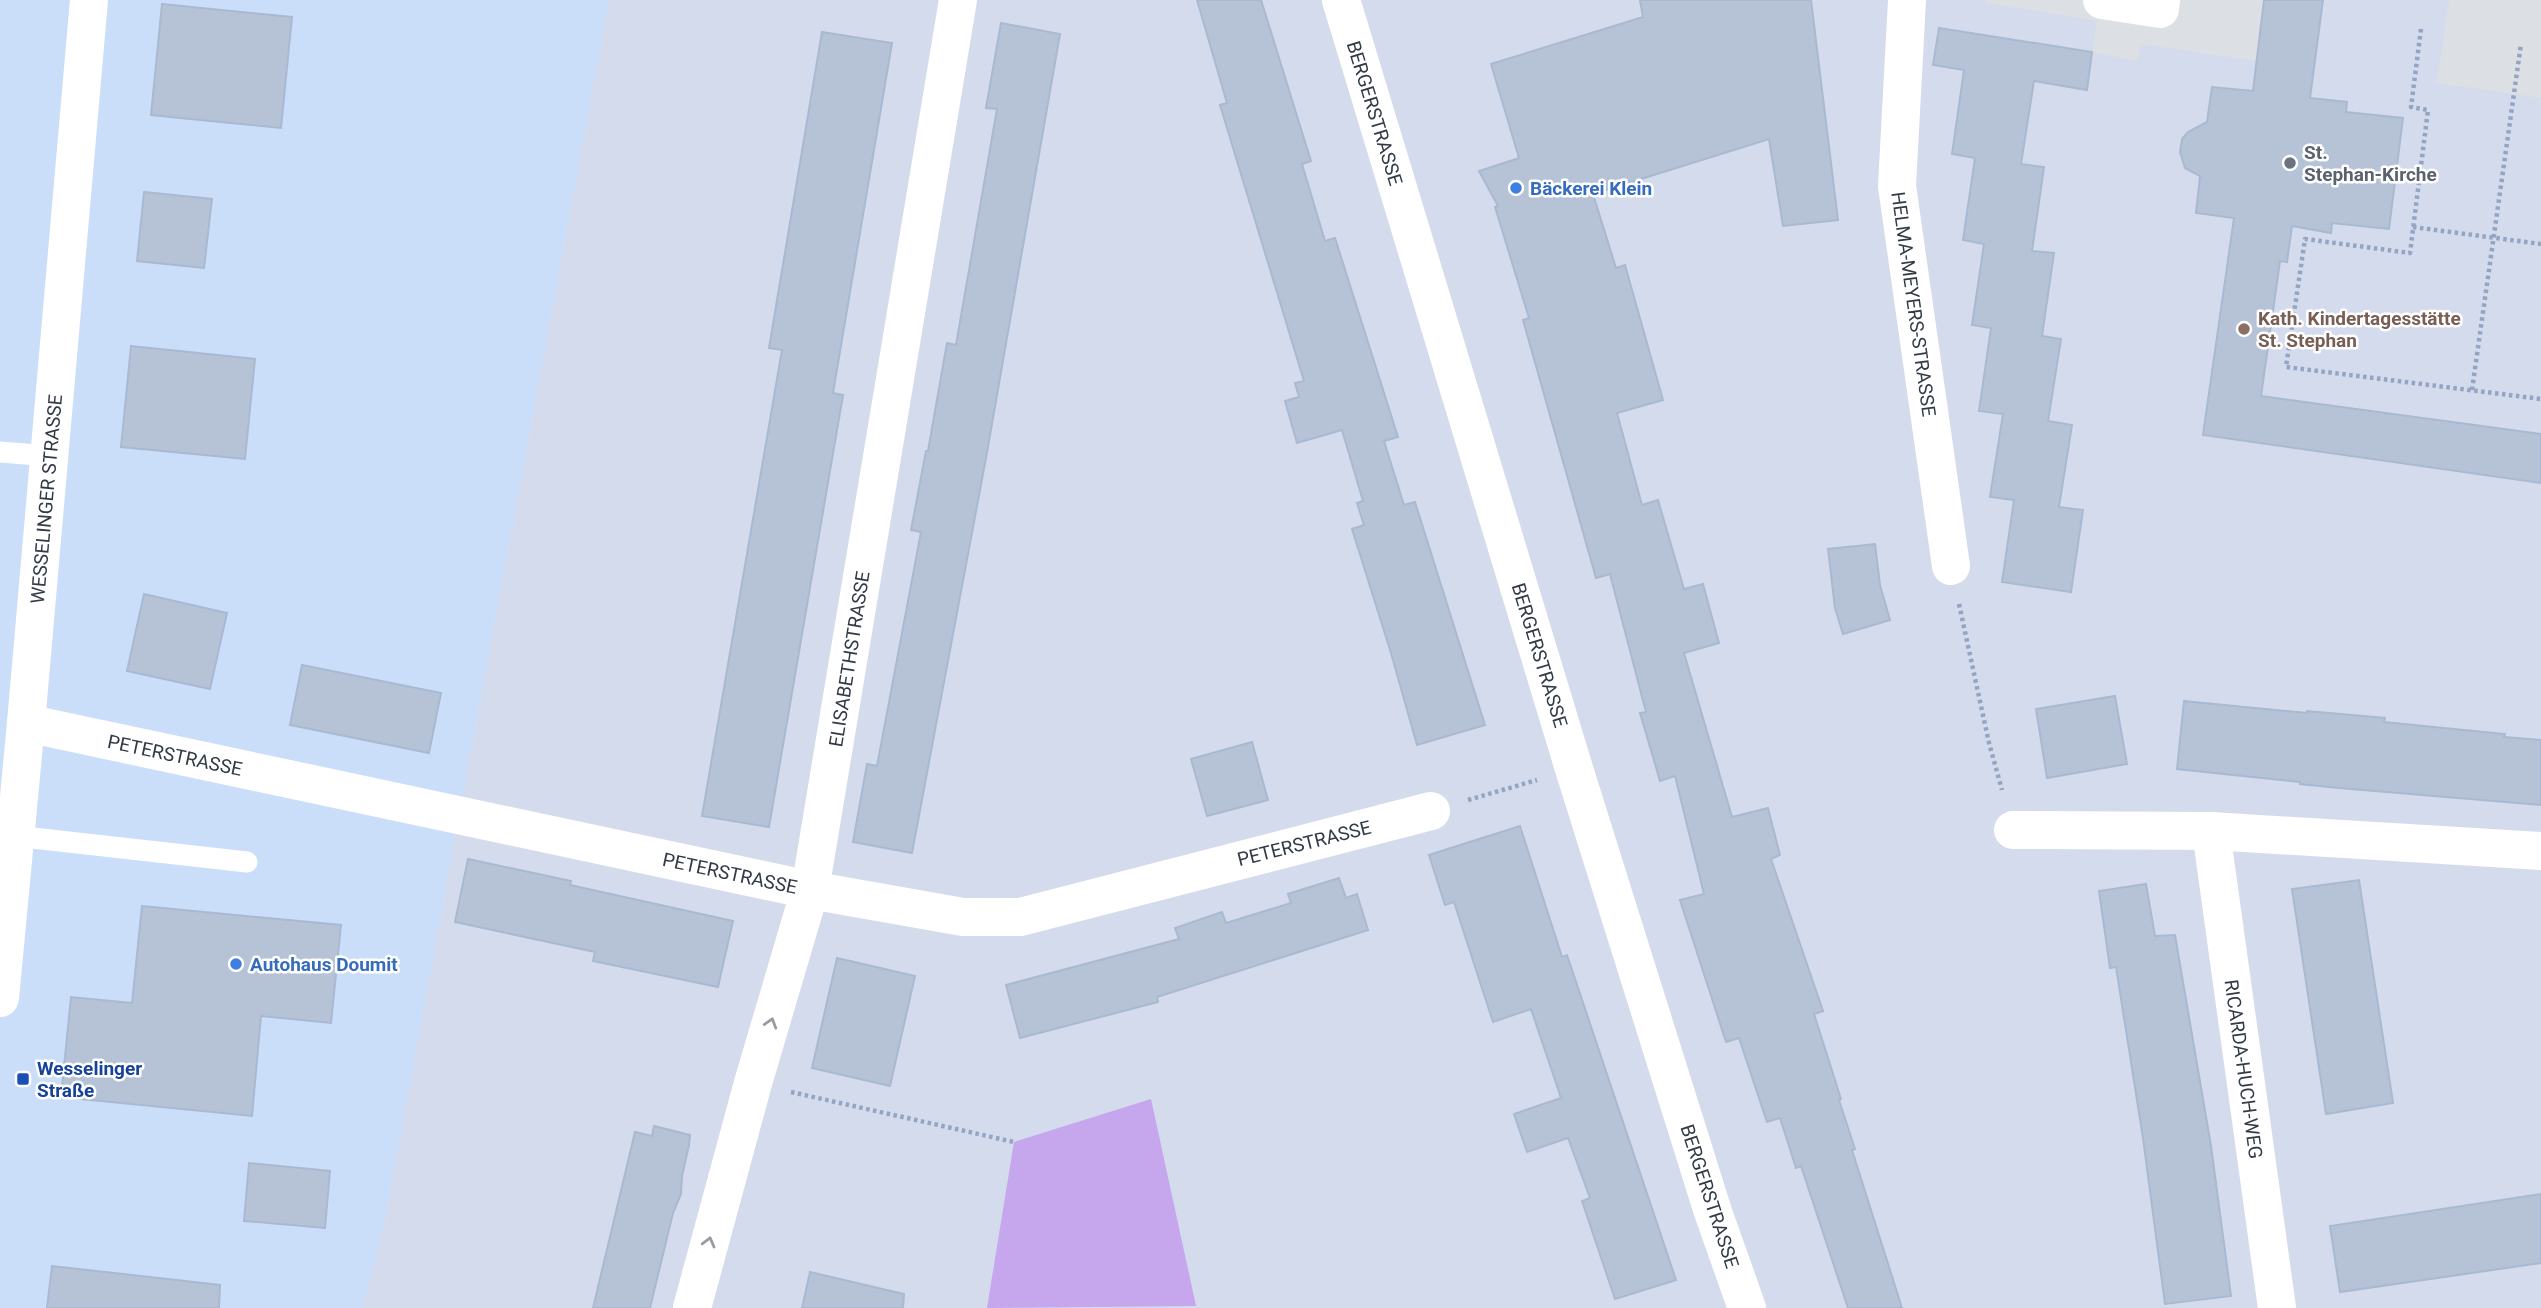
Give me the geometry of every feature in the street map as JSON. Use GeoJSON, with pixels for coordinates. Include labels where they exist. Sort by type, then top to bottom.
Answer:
{"type":"FeatureCollection","features":[{"type":"Feature","properties":{"kind":"street","name":"WESSELINGER STRASSE"},"geometry":{"type":"LineString","coordinates":[[0,998],[89,0]]}},
{"type":"Feature","properties":{"kind":"street","name":"ELISABETHSTRASSE"},"geometry":{"type":"LineString","coordinates":[[692,1308],[753,1083],[810,890],[958,0]]}},
{"type":"Feature","properties":{"kind":"street","name":"BERGERSTRASSE"},"geometry":{"type":"LineString","coordinates":[[1340,0],[1575,772],[1713,1212],[1747,1308]]}},
{"type":"Feature","properties":{"kind":"street","name":"HELMA-MEYERS-STRASSE"},"geometry":{"type":"LineString","coordinates":[[1907,0],[1897,187],[1951,566]]}},
{"type":"Feature","properties":{"kind":"street"},"geometry":{"type":"LineString","coordinates":[[2102,0],[2160,9],[2161,0]]}},
{"type":"Feature","properties":{"kind":"street","name":"PETERSTRASSE"},"geometry":{"type":"LineString","coordinates":[[26,723],[810,890],[962,917],[1020,917],[1431,811]]}},
{"type":"Feature","properties":{"kind":"street"},"geometry":{"type":"LineString","coordinates":[[2013,830],[2211,831],[2541,851]]}},
{"type":"Feature","properties":{"kind":"street","name":"RICARDA-HUCH-WEG"},"geometry":{"type":"LineString","coordinates":[[2211,831],[2277,1308]]}},
{"type":"Feature","properties":{"kind":"lane"},"geometry":{"type":"LineString","coordinates":[[0,452],[50,456]]}},
{"type":"Feature","properties":{"kind":"lane"},"geometry":{"type":"LineString","coordinates":[[15,836],[247,862]]}},
{"type":"Feature","properties":{"kind":"path"},"geometry":{"type":"LineString","coordinates":[[2421,29],[2411,107],[2428,110],[2410,253],[2305,239],[2286,367],[2541,399]]}},
{"type":"Feature","properties":{"kind":"path"},"geometry":{"type":"LineString","coordinates":[[2472,390],[2521,44]]}},
{"type":"Feature","properties":{"kind":"path"},"geometry":{"type":"LineString","coordinates":[[2413,227],[2541,244]]}},
{"type":"Feature","properties":{"kind":"path"},"geometry":{"type":"LineString","coordinates":[[1951,566],[1989,743],[2013,830]]}},
{"type":"Feature","properties":{"kind":"path"},"geometry":{"type":"LineString","coordinates":[[1431,811],[1514,786],[1575,772]]}},
{"type":"Feature","properties":{"kind":"path"},"geometry":{"type":"LineString","coordinates":[[753,1083],[1014,1142]]}},
{"type":"Feature","properties":{"kind":"shaded area"},"geometry":{"type":"Polygon","coordinates":[[[0,0],[609,0],[383,1231],[362,1308],[0,1308],[0,0]]]}},
{"type":"Feature","properties":{"kind":"shaded area"},"geometry":{"type":"Polygon","coordinates":[[[609,0],[2541,0],[2541,1308],[362,1308],[383,1231],[609,0]]]}},
{"type":"Feature","properties":{"kind":"shaded area"},"geometry":{"type":"Polygon","coordinates":[[[1986,0],[2264,0],[2257,61],[2141,44],[2137,61],[2092,52],[2097,21],[1986,3],[1986,0]]]}},
{"type":"Feature","properties":{"kind":"shaded area"},"geometry":{"type":"Polygon","coordinates":[[[2449,0],[2541,0],[2541,98],[2437,83],[2449,0]]]}},
{"type":"Feature","properties":{"kind":"shaded area"},"geometry":{"type":"Polygon","coordinates":[[[1151,1099],[1196,1306],[987,1308],[1014,1142],[1151,1099]]]}},
{"type":"Feature","properties":{"kind":"building"},"geometry":{"type":"Polygon","coordinates":[[[1197,0],[1261,0],[1311,161],[1302,164],[1325,241],[1335,238],[1398,437],[1384,441],[1404,505],[1415,502],[1485,725],[1417,745],[1352,529],[1364,525],[1357,503],[1363,501],[1342,430],[1297,443],[1285,401],[1299,397],[1295,383],[1304,381],[1220,105],[1227,103],[1197,0]]]}},
{"type":"Feature","properties":{"kind":"building"},"geometry":{"type":"Polygon","coordinates":[[[1640,0],[1811,0],[1838,220],[1783,226],[1769,139],[1593,194],[1616,268],[1625,265],[1663,400],[1617,413],[1642,505],[1658,500],[1684,589],[1703,584],[1719,643],[1684,653],[1732,817],[1768,808],[1780,855],[1771,859],[1823,1011],[1814,1014],[1855,1149],[1852,1150],[1902,1308],[1848,1308],[1801,1166],[1796,1168],[1780,1118],[1767,1122],[1739,1038],[1726,1042],[1680,900],[1704,894],[1675,776],[1660,781],[1640,713],[1646,712],[1610,574],[1596,578],[1523,320],[1529,318],[1495,207],[1498,206],[1479,171],[1519,158],[1491,64],[1643,17],[1640,0]]]}},
{"type":"Feature","properties":{"kind":"building"},"geometry":{"type":"Polygon","coordinates":[[[2264,0],[2323,0],[2310,98],[2347,102],[2346,112],[2403,118],[2389,229],[2332,223],[2331,233],[2292,226],[2287,262],[2280,261],[2261,396],[2541,434],[2541,483],[2203,435],[2234,218],[2196,213],[2200,176],[2185,168],[2180,152],[2182,139],[2188,132],[2207,122],[2212,87],[2253,91],[2264,0]]]}},
{"type":"Feature","properties":{"kind":"building"},"geometry":{"type":"Polygon","coordinates":[[[162,4],[292,17],[281,128],[151,115],[162,4]]]}},
{"type":"Feature","properties":{"kind":"building"},"geometry":{"type":"Polygon","coordinates":[[[1001,23],[1060,34],[986,458],[912,853],[853,842],[867,764],[877,766],[921,532],[911,530],[947,343],[956,345],[997,109],[986,108],[1001,23]]]}},
{"type":"Feature","properties":{"kind":"building"},"geometry":{"type":"Polygon","coordinates":[[[1939,28],[2092,52],[2087,90],[2034,81],[2021,164],[2044,167],[2032,251],[2054,253],[2042,336],[2061,339],[2048,421],[2072,425],[2059,507],[2083,510],[2071,592],[2002,582],[2014,500],[1990,497],[2003,414],[1979,411],[1991,328],[1972,325],[1984,244],[1963,240],[1975,158],[1952,154],[1964,70],[1933,65],[1939,28]]]}},
{"type":"Feature","properties":{"kind":"building"},"geometry":{"type":"Polygon","coordinates":[[[822,32],[892,43],[833,393],[843,395],[769,827],[702,816],[782,350],[769,348],[822,32]]]}},
{"type":"Feature","properties":{"kind":"building"},"geometry":{"type":"Polygon","coordinates":[[[144,192],[212,199],[204,268],[137,261],[144,192]]]}},
{"type":"Feature","properties":{"kind":"building"},"geometry":{"type":"Polygon","coordinates":[[[131,346],[255,359],[245,459],[121,447],[131,346]]]}},
{"type":"Feature","properties":{"kind":"building"},"geometry":{"type":"Polygon","coordinates":[[[1875,544],[1880,585],[1890,620],[1843,634],[1835,608],[1828,549],[1875,544]]]}},
{"type":"Feature","properties":{"kind":"building"},"geometry":{"type":"Polygon","coordinates":[[[144,594],[227,613],[210,689],[127,671],[144,594]]]}},
{"type":"Feature","properties":{"kind":"building"},"geometry":{"type":"Polygon","coordinates":[[[302,665],[441,693],[429,753],[290,725],[302,665]]]}},
{"type":"Feature","properties":{"kind":"building"},"geometry":{"type":"Polygon","coordinates":[[[2115,696],[2127,764],[2047,778],[2036,709],[2115,696]]]}},
{"type":"Feature","properties":{"kind":"building"},"geometry":{"type":"Polygon","coordinates":[[[2184,701],[2385,718],[2384,722],[2541,740],[2541,805],[2339,788],[2177,769],[2184,701]]]}},
{"type":"Feature","properties":{"kind":"building"},"geometry":{"type":"Polygon","coordinates":[[[1252,742],[1268,800],[1207,816],[1191,759],[1252,742]]]}},
{"type":"Feature","properties":{"kind":"building"},"geometry":{"type":"Polygon","coordinates":[[[1520,826],[1562,957],[1567,955],[1676,1280],[1615,1299],[1582,1201],[1590,1198],[1568,1138],[1527,1152],[1514,1114],[1561,1098],[1531,1009],[1493,1022],[1454,902],[1445,905],[1429,855],[1520,826]]]}},
{"type":"Feature","properties":{"kind":"building"},"geometry":{"type":"Polygon","coordinates":[[[468,859],[733,921],[718,987],[593,961],[595,952],[455,922],[468,859]]]}},
{"type":"Feature","properties":{"kind":"building"},"geometry":{"type":"Polygon","coordinates":[[[1339,878],[1346,898],[1357,894],[1368,930],[1157,997],[1158,1002],[1020,1038],[1006,985],[1179,939],[1175,928],[1222,912],[1226,923],[1291,903],[1288,894],[1339,878]]]}},
{"type":"Feature","properties":{"kind":"building"},"geometry":{"type":"Polygon","coordinates":[[[2359,880],[2393,1103],[2326,1114],[2292,889],[2359,880]]]}},
{"type":"Feature","properties":{"kind":"building"},"geometry":{"type":"Polygon","coordinates":[[[2146,884],[2155,936],[2175,935],[2211,1146],[2231,1296],[2165,1304],[2143,1138],[2116,967],[2110,968],[2099,891],[2146,884]]]}},
{"type":"Feature","properties":{"kind":"building"},"geometry":{"type":"Polygon","coordinates":[[[142,906],[341,925],[331,1023],[261,1016],[252,1116],[61,1097],[71,997],[132,1003],[142,906]]]}},
{"type":"Feature","properties":{"kind":"building"},"geometry":{"type":"Polygon","coordinates":[[[837,958],[915,976],[890,1086],[812,1068],[837,958]]]}},
{"type":"Feature","properties":{"kind":"building"},"geometry":{"type":"Polygon","coordinates":[[[654,1126],[690,1135],[681,1194],[673,1213],[650,1308],[593,1308],[635,1132],[652,1136],[654,1126]]]}},
{"type":"Feature","properties":{"kind":"building"},"geometry":{"type":"Polygon","coordinates":[[[249,1163],[330,1171],[325,1228],[244,1221],[249,1163]]]}},
{"type":"Feature","properties":{"kind":"building"},"geometry":{"type":"Polygon","coordinates":[[[2541,1194],[2541,1263],[2340,1292],[2330,1226],[2541,1194]]]}},
{"type":"Feature","properties":{"kind":"building"},"geometry":{"type":"Polygon","coordinates":[[[52,1266],[220,1285],[219,1308],[47,1308],[52,1266]]]}},
{"type":"Feature","properties":{"kind":"building"},"geometry":{"type":"Polygon","coordinates":[[[810,1272],[904,1294],[903,1308],[802,1308],[810,1272]]]}},
{"type":"Feature","properties":{"kind":"place","name":"St. Stephan-Kirche"},"geometry":{"type":"Point","coordinates":[2290,163]}},
{"type":"Feature","properties":{"kind":"place","name":"Bäckerei Klein"},"geometry":{"type":"Point","coordinates":[1516,188]}},
{"type":"Feature","properties":{"kind":"place","name":"Kath. Kindertagesstätte St. Stephan"},"geometry":{"type":"Point","coordinates":[2244,329]}},
{"type":"Feature","properties":{"kind":"place","name":"Autohaus Doumit"},"geometry":{"type":"Point","coordinates":[236,964]}},
{"type":"Feature","properties":{"kind":"place","name":"Wesselinger Straße"},"geometry":{"type":"Point","coordinates":[23,1079]}}]}
